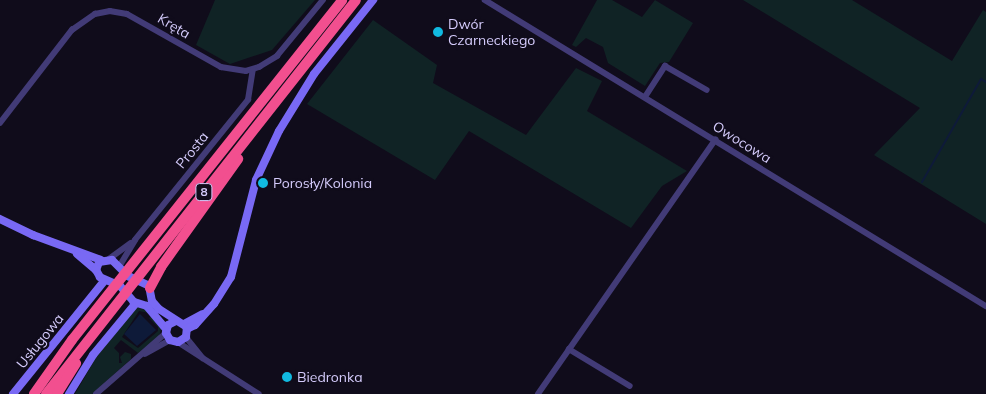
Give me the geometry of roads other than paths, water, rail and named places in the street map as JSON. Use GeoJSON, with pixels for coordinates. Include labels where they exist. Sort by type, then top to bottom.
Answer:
{"type":"FeatureCollection","features":[{"type":"Feature","properties":{"kind":"highway","name":"8"},"geometry":{"type":"LineString","coordinates":[[34,394],[72,340],[342,0]]}},
{"type":"Feature","properties":{"kind":"highway","name":"8"},"geometry":{"type":"LineString","coordinates":[[46,394],[356,0]]}},
{"type":"Feature","properties":{"kind":"highway"},"geometry":{"type":"LineString","coordinates":[[151,292],[161,267],[218,188],[265,115]]}},
{"type":"Feature","properties":{"kind":"highway"},"geometry":{"type":"LineString","coordinates":[[57,394],[103,321]]}},
{"type":"Feature","properties":{"kind":"highway"},"geometry":{"type":"LineString","coordinates":[[25,394],[72,340]]}},
{"type":"Feature","properties":{"kind":"street"},"geometry":{"type":"LineString","coordinates":[[253,70],[277,56],[323,0]]}},
{"type":"Feature","properties":{"kind":"street"},"geometry":{"type":"LineString","coordinates":[[141,356],[174,341],[184,328],[207,312],[230,277],[254,186],[272,145],[314,74],[373,0]]}},
{"type":"Feature","properties":{"kind":"street","name":"Owocowa"},"geometry":{"type":"LineString","coordinates":[[485,0],[986,306]]}},
{"type":"Feature","properties":{"kind":"street","name":"Kręta"},"geometry":{"type":"LineString","coordinates":[[0,123],[72,30],[100,12],[118,12],[139,19],[221,67],[253,70]]}},
{"type":"Feature","properties":{"kind":"street"},"geometry":{"type":"LineString","coordinates":[[645,97],[665,66],[707,90]]}},
{"type":"Feature","properties":{"kind":"street","name":"Prosta"},"geometry":{"type":"LineString","coordinates":[[119,267],[135,240],[248,100],[253,70]]}},
{"type":"Feature","properties":{"kind":"street"},"geometry":{"type":"LineString","coordinates":[[538,394],[715,140]]}},
{"type":"Feature","properties":{"kind":"street"},"geometry":{"type":"LineString","coordinates":[[0,219],[75,252],[105,259],[119,267],[128,276],[151,292],[162,312],[184,328],[206,362]]}},
{"type":"Feature","properties":{"kind":"street","name":"Prosta"},"geometry":{"type":"LineString","coordinates":[[105,259],[135,240]]}},
{"type":"Feature","properties":{"kind":"street"},"geometry":{"type":"LineString","coordinates":[[75,252],[106,280],[120,286],[139,304],[160,318],[166,331],[174,341],[258,394]]}},
{"type":"Feature","properties":{"kind":"street"},"geometry":{"type":"LineString","coordinates":[[85,303],[105,259]]}},
{"type":"Feature","properties":{"kind":"street"},"geometry":{"type":"LineString","coordinates":[[85,303],[106,280]]}},
{"type":"Feature","properties":{"kind":"street"},"geometry":{"type":"LineString","coordinates":[[69,394],[93,355],[151,292]]}},
{"type":"Feature","properties":{"kind":"street","name":"Usługowa"},"geometry":{"type":"LineString","coordinates":[[13,394],[85,303]]}},
{"type":"Feature","properties":{"kind":"street"},"geometry":{"type":"LineString","coordinates":[[96,394],[141,356],[166,331],[184,328]]}},
{"type":"Feature","properties":{"kind":"street"},"geometry":{"type":"LineString","coordinates":[[570,348],[630,386]]}},
{"type":"Feature","properties":{"kind":"water"},"geometry":{"type":"Polygon","coordinates":[[[140,314],[156,330],[137,346],[124,334],[140,314]]]}},
{"type":"Feature","properties":{"kind":"waterway"},"geometry":{"type":"LineString","coordinates":[[922,182],[981,79],[986,82]]}},
{"type":"Feature","properties":{"kind":"place","name":"Dwór Czarneckiego"},"geometry":{"type":"Point","coordinates":[438,32]}},
{"type":"Feature","properties":{"kind":"place","name":"Porosły/Kolonia"},"geometry":{"type":"Point","coordinates":[263,183]}},
{"type":"Feature","properties":{"kind":"place","name":"Biedronka"},"geometry":{"type":"Point","coordinates":[287,377]}}]}
